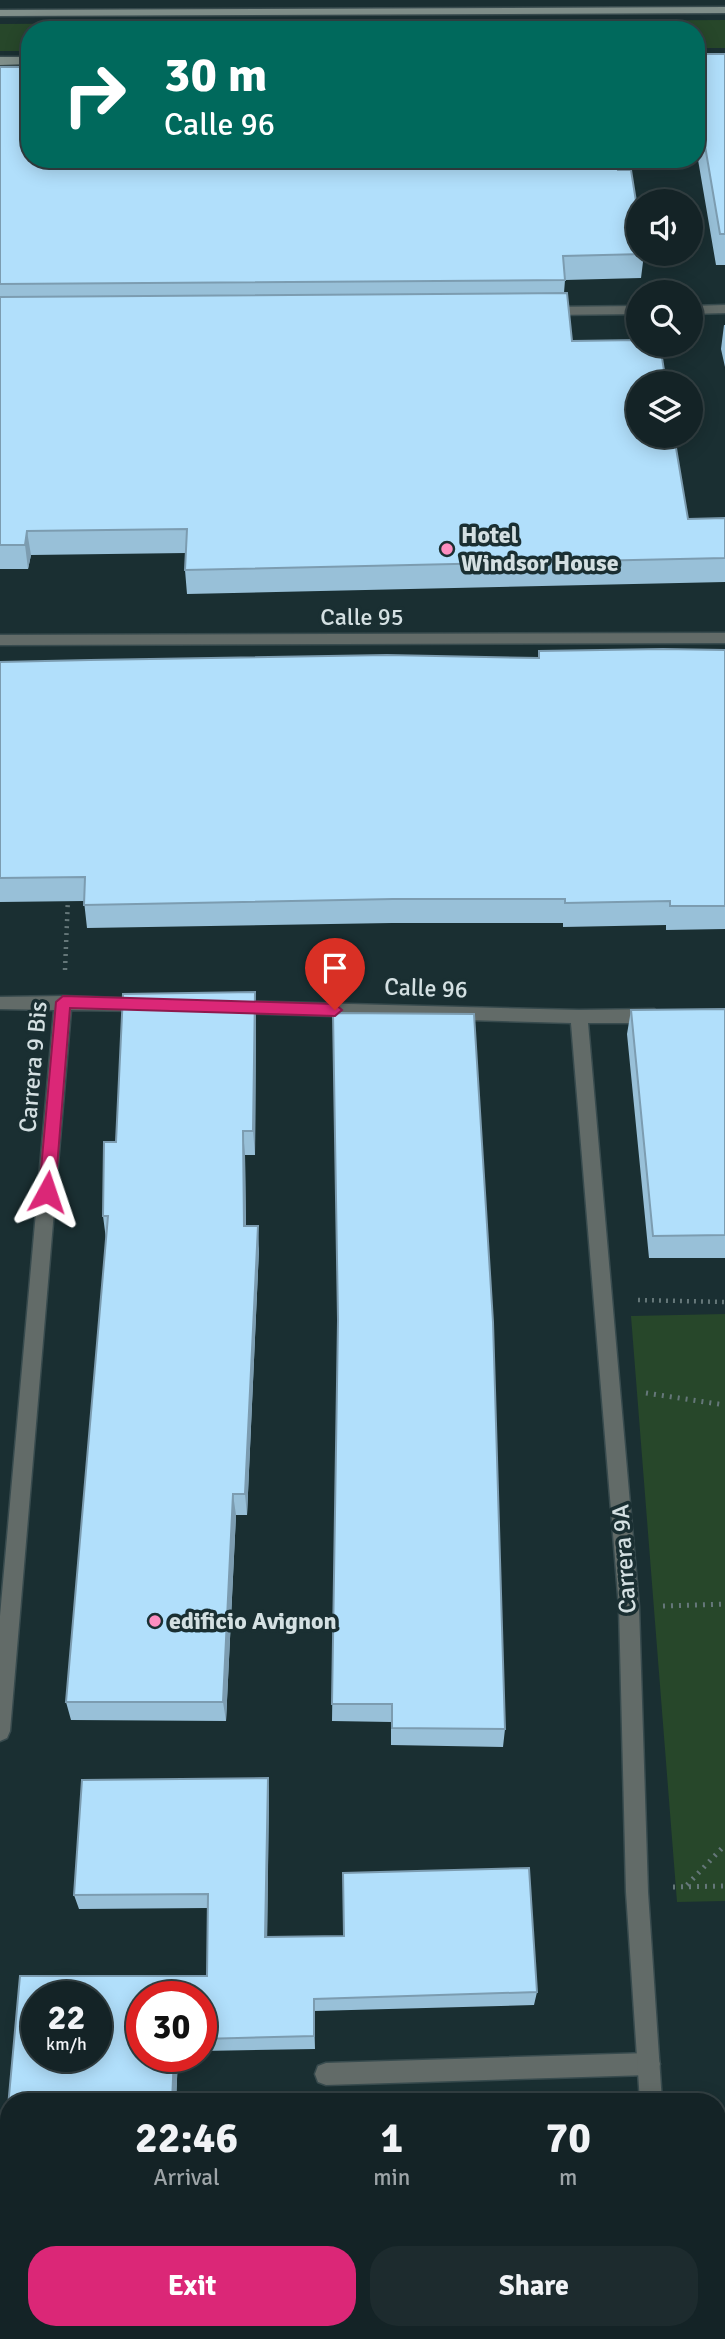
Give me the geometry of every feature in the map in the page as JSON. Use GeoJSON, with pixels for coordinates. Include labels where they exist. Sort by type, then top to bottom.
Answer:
{"type":"FeatureCollection","features":[{"type":"Feature","properties":{"kind":"main road"},"geometry":{"type":"LineString","coordinates":[[0,13],[725,10]]}},
{"type":"Feature","properties":{"kind":"main road"},"geometry":{"type":"LineString","coordinates":[[0,61],[21,60]]}},
{"type":"Feature","properties":{"kind":"street"},"geometry":{"type":"LineString","coordinates":[[703,310],[725,309]]}},
{"type":"Feature","properties":{"kind":"street"},"geometry":{"type":"LineString","coordinates":[[528,311],[626,310]]}},
{"type":"Feature","properties":{"kind":"street","name":"Calle 95"},"geometry":{"type":"LineString","coordinates":[[0,640],[725,638]]}},
{"type":"Feature","properties":{"kind":"street","name":"Carrera 9 Bis"},"geometry":{"type":"LineString","coordinates":[[0,1731],[63,1002]]}},
{"type":"Feature","properties":{"kind":"street"},"geometry":{"type":"LineString","coordinates":[[0,1003],[161,1005]]}},
{"type":"Feature","properties":{"kind":"street","name":"Calle 96"},"geometry":{"type":"LineString","coordinates":[[217,1007],[579,1017],[672,1016]]}},
{"type":"Feature","properties":{"kind":"street","name":"Carrera 9A"},"geometry":{"type":"LineString","coordinates":[[579,1017],[629,1607],[637,1892],[651,2093]]}},
{"type":"Feature","properties":{"kind":"street"},"geometry":{"type":"LineString","coordinates":[[326,2074],[649,2063]]}},
{"type":"Feature","properties":{"kind":"path","name":"Carrera 9 Bis"},"geometry":{"type":"LineString","coordinates":[[63,1002],[68,892]]}},
{"type":"Feature","properties":{"kind":"path"},"geometry":{"type":"LineString","coordinates":[[603,1299],[725,1302]]}},
{"type":"Feature","properties":{"kind":"path"},"geometry":{"type":"LineString","coordinates":[[611,1387],[725,1405]]}},
{"type":"Feature","properties":{"kind":"path"},"geometry":{"type":"LineString","coordinates":[[629,1607],[725,1604]]}},
{"type":"Feature","properties":{"kind":"path"},"geometry":{"type":"LineString","coordinates":[[686,1886],[725,1845]]}},
{"type":"Feature","properties":{"kind":"path"},"geometry":{"type":"LineString","coordinates":[[637,1892],[686,1886],[725,1886]]}},
{"type":"Feature","properties":{"kind":"green space"},"geometry":{"type":"Polygon","coordinates":[[[725,20],[725,48],[705,48],[705,21],[544,21],[725,20]]]}},
{"type":"Feature","properties":{"kind":"green space"},"geometry":{"type":"Polygon","coordinates":[[[0,24],[21,24],[21,51],[0,51],[0,24]]]}},
{"type":"Feature","properties":{"kind":"green space"},"geometry":{"type":"Polygon","coordinates":[[[725,1314],[725,1901],[677,1902],[631,1316],[725,1314]]]}},
{"type":"Feature","properties":{"kind":"building"},"geometry":{"type":"Polygon","coordinates":[[[705,54],[725,54],[725,234],[720,234],[705,146],[705,54]]]}},
{"type":"Feature","properties":{"kind":"building"},"geometry":{"type":"Polygon","coordinates":[[[0,67],[21,67],[21,168],[631,170],[634,189],[626,189],[626,254],[563,256],[565,280],[0,284],[0,67]]]}},
{"type":"Feature","properties":{"kind":"building"},"geometry":{"type":"Polygon","coordinates":[[[567,293],[572,341],[626,340],[626,357],[662,357],[664,371],[626,371],[626,448],[676,448],[688,519],[725,518],[725,558],[185,570],[187,529],[27,531],[25,545],[0,545],[0,297],[567,293]]]}},
{"type":"Feature","properties":{"kind":"building"},"geometry":{"type":"Polygon","coordinates":[[[725,650],[725,906],[670,906],[670,901],[565,903],[565,899],[393,899],[84,905],[85,877],[0,878],[0,662],[387,655],[539,658],[539,651],[725,650]]]}},
{"type":"Feature","properties":{"kind":"building"},"geometry":{"type":"Polygon","coordinates":[[[255,992],[253,1131],[243,1131],[244,1226],[258,1226],[245,1494],[233,1494],[223,1702],[66,1702],[108,1216],[103,1216],[104,1142],[116,1142],[123,994],[255,992]]]}},
{"type":"Feature","properties":{"kind":"building"},"geometry":{"type":"Polygon","coordinates":[[[725,1009],[725,1235],[653,1236],[631,1010],[725,1009]]]}},
{"type":"Feature","properties":{"kind":"building"},"geometry":{"type":"Polygon","coordinates":[[[333,1013],[474,1014],[493,1322],[505,1729],[392,1728],[392,1704],[332,1704],[338,1320],[333,1013]]]}},
{"type":"Feature","properties":{"kind":"building"},"geometry":{"type":"Polygon","coordinates":[[[268,1778],[265,1937],[344,1936],[343,1873],[529,1868],[537,1992],[314,1999],[314,2036],[217,2039],[217,1981],[126,1981],[126,2072],[173,2072],[172,2093],[9,2093],[20,1976],[207,1976],[208,1894],[74,1895],[82,1780],[268,1778]]]}},
{"type":"Feature","properties":{"kind":"place","name":"Hotel Windsor House"},"geometry":{"type":"Point","coordinates":[447,549]}},
{"type":"Feature","properties":{"kind":"place","name":"edificio Avignon"},"geometry":{"type":"Point","coordinates":[155,1621]}},
{"type":"Feature","properties":{"kind":"route"},"geometry":{"type":"LineString","coordinates":[[47,1192],[63,1002],[335,1010]]}}]}
